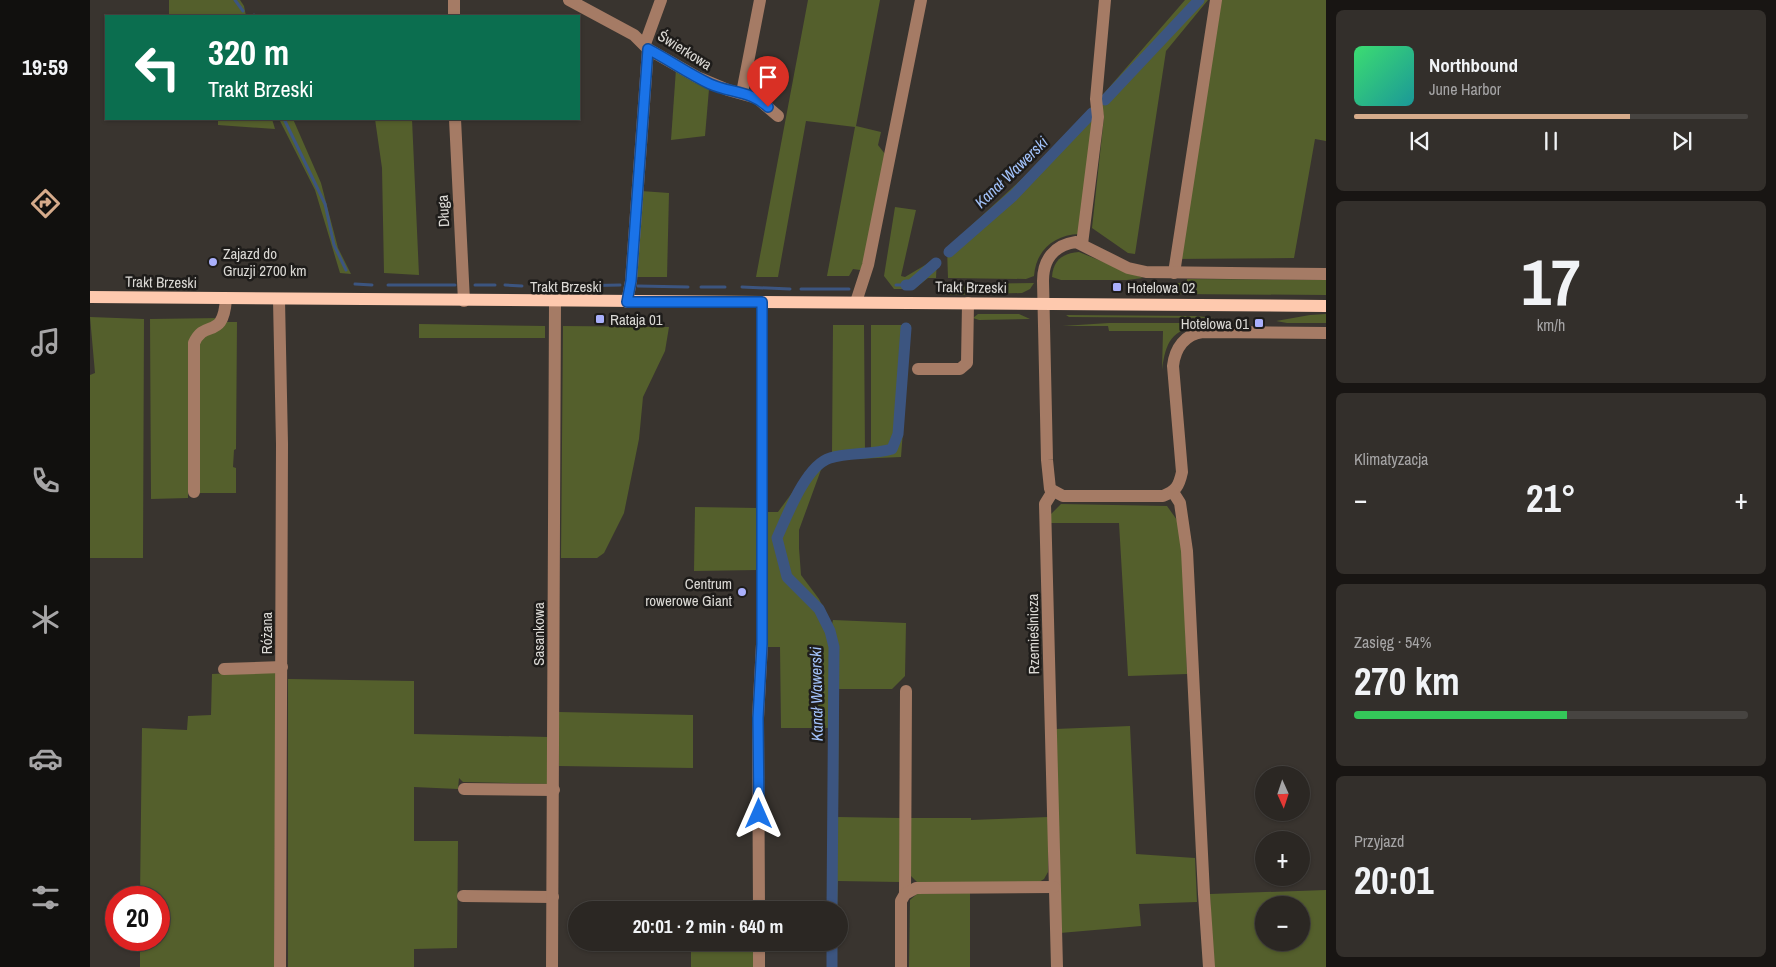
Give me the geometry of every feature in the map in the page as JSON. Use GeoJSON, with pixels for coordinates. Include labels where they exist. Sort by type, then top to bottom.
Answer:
{"type":"FeatureCollection","features":[{"type":"Feature","properties":{"kind":"main road","name":"Trakt Brzeski"},"geometry":{"type":"LineString","coordinates":[[90,297],[279,300],[1326,306]]}},
{"type":"Feature","properties":{"kind":"street"},"geometry":{"type":"LineString","coordinates":[[454,0],[454,15]]}},
{"type":"Feature","properties":{"kind":"street"},"geometry":{"type":"LineString","coordinates":[[627,302],[631,281],[646,46],[661,0]]}},
{"type":"Feature","properties":{"kind":"street"},"geometry":{"type":"LineString","coordinates":[[742,93],[760,0]]}},
{"type":"Feature","properties":{"kind":"street"},"geometry":{"type":"LineString","coordinates":[[856,302],[868,265],[922,0]]}},
{"type":"Feature","properties":{"kind":"street"},"geometry":{"type":"LineString","coordinates":[[1082,244],[1098,117],[1096,99],[1105,0]]}},
{"type":"Feature","properties":{"kind":"street"},"geometry":{"type":"LineString","coordinates":[[1174,273],[1216,0]]}},
{"type":"Feature","properties":{"kind":"street","name":"Świerkowa"},"geometry":{"type":"LineString","coordinates":[[574,1],[634,35],[646,46],[712,85],[757,98],[778,116]]}},
{"type":"Feature","properties":{"kind":"street","name":"Długa"},"geometry":{"type":"LineString","coordinates":[[455,120],[464,301]]}},
{"type":"Feature","properties":{"kind":"street"},"geometry":{"type":"LineString","coordinates":[[1318,271],[1146,272],[1128,268],[1076,242],[1062,246],[1048,257],[1043,272],[1042,304],[1049,485],[1053,491],[1063,496],[1163,496],[1173,492],[1179,486],[1182,472],[1173,366],[1176,350],[1185,339],[1203,332],[1326,333]]}},
{"type":"Feature","properties":{"kind":"street"},"geometry":{"type":"LineString","coordinates":[[194,492],[194,343],[202,332],[219,325],[225,317],[226,299]]}},
{"type":"Feature","properties":{"kind":"street","name":"Różana"},"geometry":{"type":"LineString","coordinates":[[279,300],[282,424],[280,967]]}},
{"type":"Feature","properties":{"kind":"street","name":"Sasankowa"},"geometry":{"type":"LineString","coordinates":[[552,967],[555,302]]}},
{"type":"Feature","properties":{"kind":"street"},"geometry":{"type":"LineString","coordinates":[[759,901],[758,718],[762,644],[762,302]]}},
{"type":"Feature","properties":{"kind":"street"},"geometry":{"type":"LineString","coordinates":[[918,369],[960,369],[968,363],[968,303]]}},
{"type":"Feature","properties":{"kind":"street","name":"Rzemieślnicza"},"geometry":{"type":"LineString","coordinates":[[1053,491],[1045,504],[1057,967]]}},
{"type":"Feature","properties":{"kind":"street"},"geometry":{"type":"LineString","coordinates":[[1173,492],[1180,503],[1187,551],[1204,894],[1210,967]]}},
{"type":"Feature","properties":{"kind":"street"},"geometry":{"type":"LineString","coordinates":[[224,669],[282,667]]}},
{"type":"Feature","properties":{"kind":"street"},"geometry":{"type":"LineString","coordinates":[[901,967],[901,901],[905,894],[906,691]]}},
{"type":"Feature","properties":{"kind":"street"},"geometry":{"type":"LineString","coordinates":[[464,789],[554,790]]}},
{"type":"Feature","properties":{"kind":"street"},"geometry":{"type":"LineString","coordinates":[[905,894],[916,888],[1054,887]]}},
{"type":"Feature","properties":{"kind":"street"},"geometry":{"type":"LineString","coordinates":[[464,896],[553,897]]}},
{"type":"Feature","properties":{"kind":"street"},"geometry":{"type":"LineString","coordinates":[[759,951],[759,967]]}},
{"type":"Feature","properties":{"kind":"green space"},"geometry":{"type":"Polygon","coordinates":[[[169,0],[240,0],[244,6],[246,15],[169,15],[169,0]]]}},
{"type":"Feature","properties":{"kind":"green space"},"geometry":{"type":"Polygon","coordinates":[[[808,0],[880,0],[856,126],[881,132],[878,145],[885,154],[863,266],[860,270],[853,269],[849,276],[827,276],[855,127],[806,121],[778,277],[756,277],[808,0]]]}},
{"type":"Feature","properties":{"kind":"green space"},"geometry":{"type":"Polygon","coordinates":[[[1185,0],[1208,0],[1166,51],[1135,254],[1128,253],[1092,228],[1104,117],[1100,98],[1185,0]]]}},
{"type":"Feature","properties":{"kind":"green space"},"geometry":{"type":"Polygon","coordinates":[[[1219,0],[1326,0],[1326,141],[1315,139],[1294,258],[1171,259],[1219,0]]]}},
{"type":"Feature","properties":{"kind":"green space"},"geometry":{"type":"Polygon","coordinates":[[[676,69],[709,89],[705,136],[671,140],[676,69]]]}},
{"type":"Feature","properties":{"kind":"green space"},"geometry":{"type":"Polygon","coordinates":[[[1092,106],[1094,121],[1079,234],[1062,237],[1048,246],[1038,259],[1034,276],[1026,279],[948,278],[947,248],[1026,175],[1092,106]]]}},
{"type":"Feature","properties":{"kind":"green space"},"geometry":{"type":"Polygon","coordinates":[[[218,120],[272,120],[275,129],[218,125],[218,120]]]}},
{"type":"Feature","properties":{"kind":"green space"},"geometry":{"type":"Polygon","coordinates":[[[280,120],[293,120],[321,183],[338,248],[351,274],[340,273],[315,190],[280,120]]]}},
{"type":"Feature","properties":{"kind":"green space"},"geometry":{"type":"Polygon","coordinates":[[[375,120],[412,120],[419,275],[384,273],[382,168],[375,120]]]}},
{"type":"Feature","properties":{"kind":"green space"},"geometry":{"type":"Polygon","coordinates":[[[641,191],[669,193],[667,277],[634,277],[641,191]]]}},
{"type":"Feature","properties":{"kind":"green space"},"geometry":{"type":"Polygon","coordinates":[[[895,207],[916,210],[901,276],[905,277],[937,258],[936,278],[928,278],[914,289],[894,289],[884,276],[895,207]]]}},
{"type":"Feature","properties":{"kind":"green space"},"geometry":{"type":"Polygon","coordinates":[[[1079,252],[1143,278],[1127,280],[1061,280],[1052,277],[1054,266],[1060,258],[1079,252]]]}},
{"type":"Feature","properties":{"kind":"green space"},"geometry":{"type":"Polygon","coordinates":[[[1187,279],[1326,280],[1326,295],[1179,294],[1129,287],[1143,283],[1187,283],[1187,279]]]}},
{"type":"Feature","properties":{"kind":"green space"},"geometry":{"type":"Polygon","coordinates":[[[1034,283],[1030,289],[1022,293],[950,295],[947,291],[947,284],[1034,283]]]}},
{"type":"Feature","properties":{"kind":"green space"},"geometry":{"type":"Polygon","coordinates":[[[978,314],[1019,314],[1030,319],[979,320],[973,318],[978,314]]]}},
{"type":"Feature","properties":{"kind":"green space"},"geometry":{"type":"Polygon","coordinates":[[[1326,314],[1326,323],[1287,323],[1276,321],[1310,315],[1326,314]]]}},
{"type":"Feature","properties":{"kind":"green space"},"geometry":{"type":"Polygon","coordinates":[[[1066,315],[1196,316],[1214,318],[1069,317],[1066,315]]]}},
{"type":"Feature","properties":{"kind":"green space"},"geometry":{"type":"Polygon","coordinates":[[[90,317],[144,319],[143,558],[90,558],[90,375],[95,373],[90,317]]]}},
{"type":"Feature","properties":{"kind":"green space"},"geometry":{"type":"Polygon","coordinates":[[[221,318],[190,342],[188,498],[151,499],[150,319],[221,318]]]}},
{"type":"Feature","properties":{"kind":"green space"},"geometry":{"type":"Polygon","coordinates":[[[226,322],[237,322],[236,449],[234,450],[233,467],[236,468],[236,493],[199,493],[199,340],[226,322]]]}},
{"type":"Feature","properties":{"kind":"green space"},"geometry":{"type":"Polygon","coordinates":[[[1109,323],[1201,324],[1183,330],[1172,339],[1168,345],[1162,370],[1163,331],[1109,331],[1108,326],[1062,326],[1109,323]]]}},
{"type":"Feature","properties":{"kind":"green space"},"geometry":{"type":"Polygon","coordinates":[[[419,324],[545,326],[545,338],[419,338],[419,324]]]}},
{"type":"Feature","properties":{"kind":"green space"},"geometry":{"type":"Polygon","coordinates":[[[833,325],[864,325],[865,453],[871,452],[871,325],[911,325],[901,457],[832,460],[822,467],[799,530],[801,575],[819,599],[832,624],[833,620],[906,623],[905,676],[892,689],[839,689],[838,817],[900,818],[899,882],[838,881],[837,901],[827,901],[830,728],[781,728],[780,647],[766,647],[766,512],[778,512],[800,482],[827,454],[832,454],[833,325]]]}},
{"type":"Feature","properties":{"kind":"green space"},"geometry":{"type":"Polygon","coordinates":[[[563,326],[669,327],[665,351],[643,397],[639,439],[624,513],[604,553],[597,558],[561,558],[563,326]]]}},
{"type":"Feature","properties":{"kind":"green space"},"geometry":{"type":"Polygon","coordinates":[[[1061,504],[1167,506],[1182,527],[1187,674],[1128,676],[1119,523],[1050,523],[1051,514],[1061,504]]]}},
{"type":"Feature","properties":{"kind":"green space"},"geometry":{"type":"Polygon","coordinates":[[[695,507],[758,508],[758,570],[694,571],[695,507]]]}},
{"type":"Feature","properties":{"kind":"green space"},"geometry":{"type":"Polygon","coordinates":[[[276,671],[274,967],[140,967],[140,951],[170,951],[170,886],[140,886],[142,728],[187,730],[188,716],[211,715],[212,674],[276,671]]]}},
{"type":"Feature","properties":{"kind":"green space"},"geometry":{"type":"Polygon","coordinates":[[[288,679],[414,681],[414,734],[548,737],[548,784],[463,782],[459,778],[458,789],[414,787],[414,841],[458,841],[457,948],[414,949],[414,967],[288,967],[288,679]]]}},
{"type":"Feature","properties":{"kind":"green space"},"geometry":{"type":"Polygon","coordinates":[[[559,712],[693,715],[693,768],[559,766],[559,712]]]}},
{"type":"Feature","properties":{"kind":"green space"},"geometry":{"type":"Polygon","coordinates":[[[1130,726],[1136,854],[1195,858],[1197,902],[1139,904],[1141,926],[1060,933],[1055,729],[1130,726]]]}},
{"type":"Feature","properties":{"kind":"green space"},"geometry":{"type":"Polygon","coordinates":[[[1048,817],[1048,872],[1044,879],[1039,882],[917,882],[909,874],[910,818],[971,818],[971,820],[1048,817]]]}},
{"type":"Feature","properties":{"kind":"green space"},"geometry":{"type":"Polygon","coordinates":[[[1326,890],[1326,967],[1213,967],[1210,894],[1326,890]]]}},
{"type":"Feature","properties":{"kind":"green space"},"geometry":{"type":"Polygon","coordinates":[[[970,893],[970,967],[909,967],[910,900],[917,894],[970,893]]]}},
{"type":"Feature","properties":{"kind":"green space"},"geometry":{"type":"Polygon","coordinates":[[[691,951],[756,951],[756,967],[691,967],[691,951]]]}},
{"type":"Feature","properties":{"kind":"waterway"},"geometry":{"type":"LineString","coordinates":[[235,0],[243,11]]}},
{"type":"Feature","properties":{"kind":"waterway","name":"Kanał Wawerski"},"geometry":{"type":"LineString","coordinates":[[1105,100],[1199,0]]}},
{"type":"Feature","properties":{"kind":"waterway","name":"Kanał Wawerski"},"geometry":{"type":"LineString","coordinates":[[949,252],[1013,196],[1092,113]]}},
{"type":"Feature","properties":{"kind":"waterway"},"geometry":{"type":"LineString","coordinates":[[284,120],[325,204],[334,245],[346,270]]}},
{"type":"Feature","properties":{"kind":"waterway","name":"Kanał Wawerski"},"geometry":{"type":"LineString","coordinates":[[906,285],[911,285],[936,263]]}},
{"type":"Feature","properties":{"kind":"waterway"},"geometry":{"type":"LineString","coordinates":[[355,284],[372,285]]}},
{"type":"Feature","properties":{"kind":"waterway"},"geometry":{"type":"LineString","coordinates":[[388,285],[455,285]]}},
{"type":"Feature","properties":{"kind":"waterway"},"geometry":{"type":"LineString","coordinates":[[475,285],[495,285]]}},
{"type":"Feature","properties":{"kind":"waterway"},"geometry":{"type":"LineString","coordinates":[[505,285],[522,286]]}},
{"type":"Feature","properties":{"kind":"waterway"},"geometry":{"type":"LineString","coordinates":[[570,286],[620,285]]}},
{"type":"Feature","properties":{"kind":"waterway"},"geometry":{"type":"LineString","coordinates":[[896,285],[906,285]]}},
{"type":"Feature","properties":{"kind":"waterway"},"geometry":{"type":"LineString","coordinates":[[533,286],[555,286]]}},
{"type":"Feature","properties":{"kind":"waterway"},"geometry":{"type":"LineString","coordinates":[[638,286],[688,287]]}},
{"type":"Feature","properties":{"kind":"waterway"},"geometry":{"type":"LineString","coordinates":[[701,287],[725,287]]}},
{"type":"Feature","properties":{"kind":"waterway"},"geometry":{"type":"LineString","coordinates":[[742,287],[790,289]]}},
{"type":"Feature","properties":{"kind":"waterway"},"geometry":{"type":"LineString","coordinates":[[801,289],[849,289]]}},
{"type":"Feature","properties":{"kind":"waterway","name":"Kanał Wawerski"},"geometry":{"type":"LineString","coordinates":[[832,901],[834,647],[830,631],[819,609],[787,577],[777,538],[798,492],[813,470],[821,463],[837,456],[892,449],[898,434],[906,328]]}},
{"type":"Feature","properties":{"kind":"waterway","name":"Kanał Wawerski"},"geometry":{"type":"LineString","coordinates":[[832,951],[832,967]]}},
{"type":"Feature","properties":{"kind":"place","name":"Zajazd do Gruzji 2700 km"},"geometry":{"type":"Point","coordinates":[213,262]}},
{"type":"Feature","properties":{"kind":"place","name":"Hotelowa 02"},"geometry":{"type":"Point","coordinates":[1117,287]}},
{"type":"Feature","properties":{"kind":"place","name":"Rataja 01"},"geometry":{"type":"Point","coordinates":[600,319]}},
{"type":"Feature","properties":{"kind":"place","name":"Hotelowa 01"},"geometry":{"type":"Point","coordinates":[1259,323]}},
{"type":"Feature","properties":{"kind":"place","name":"Centrum rowerowe Giant"},"geometry":{"type":"Point","coordinates":[742,592]}},
{"type":"Feature","properties":{"kind":"route"},"geometry":{"type":"LineString","coordinates":[[759,814],[758,718],[762,644],[760,535],[762,302],[627,302],[631,281],[648,49],[697,78],[712,85],[757,98],[768,107]]}}]}
